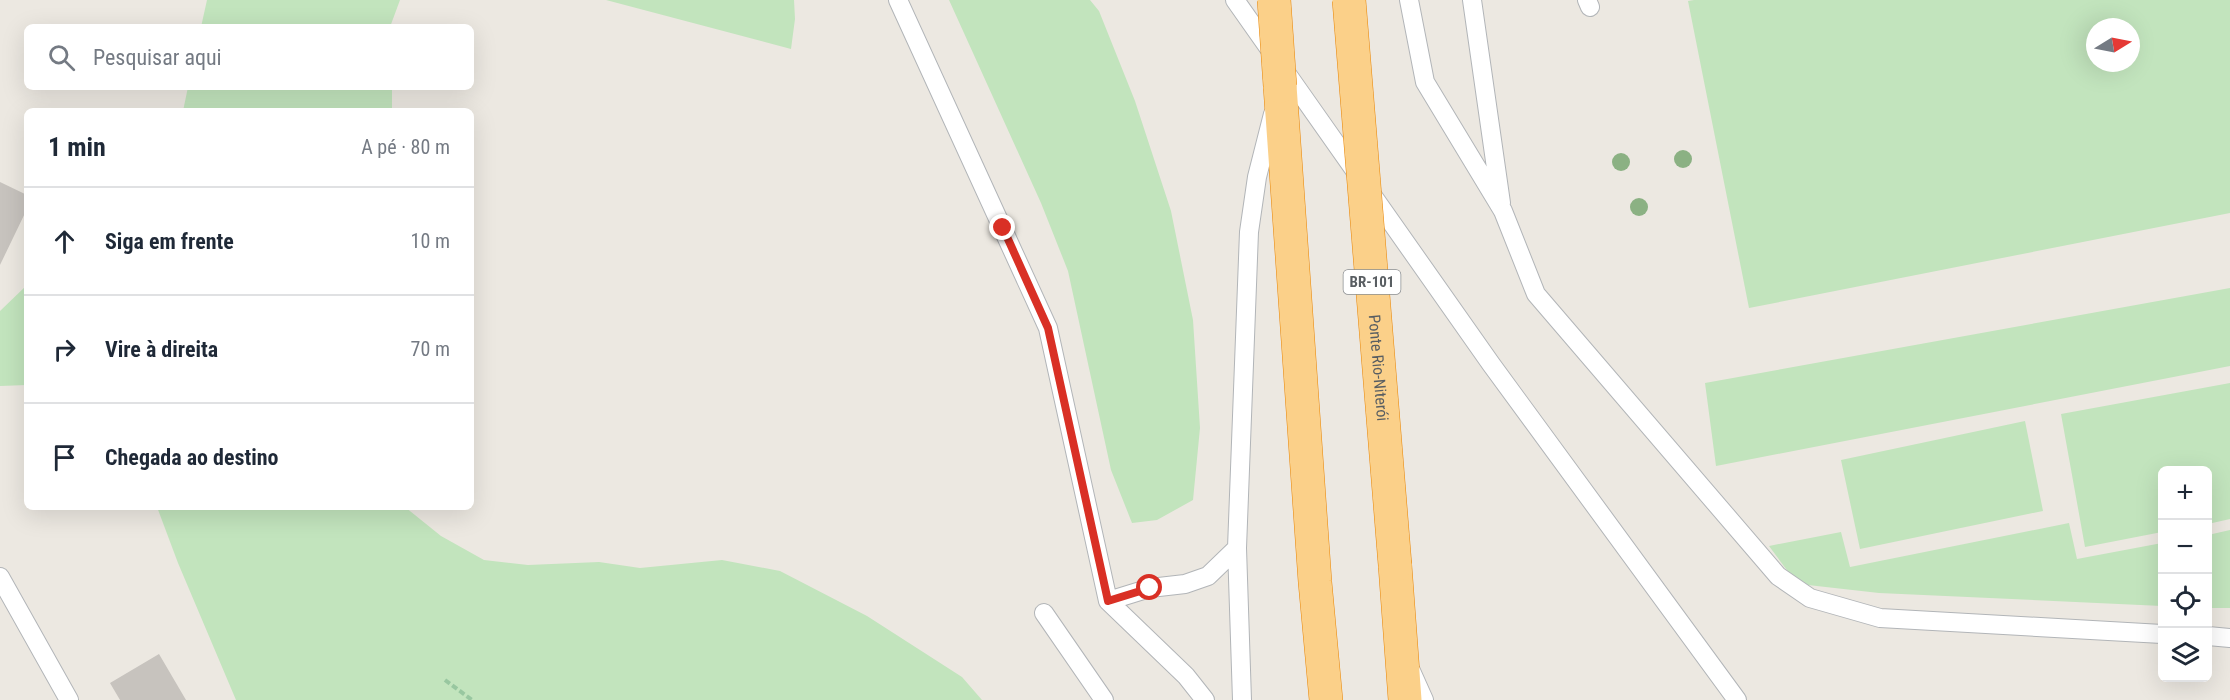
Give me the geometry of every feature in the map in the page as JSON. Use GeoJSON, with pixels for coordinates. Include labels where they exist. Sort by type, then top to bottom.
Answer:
{"type":"FeatureCollection","features":[{"type":"Feature","properties":{"kind":"highway"},"geometry":{"type":"LineString","coordinates":[[1274,0],[1315,582],[1326,700]]}},
{"type":"Feature","properties":{"kind":"highway","name":"Ponte Rio-Niterói"},"geometry":{"type":"LineString","coordinates":[[1349,0],[1405,700]]}},
{"type":"Feature","properties":{"kind":"lane"},"geometry":{"type":"LineString","coordinates":[[898,0],[1048,328],[1108,601],[1186,676],[1205,700]]}},
{"type":"Feature","properties":{"kind":"lane"},"geometry":{"type":"LineString","coordinates":[[1235,0],[1491,364],[1737,700]]}},
{"type":"Feature","properties":{"kind":"lane"},"geometry":{"type":"LineString","coordinates":[[1409,0],[1425,82],[1503,211],[1536,294],[1778,576],[1810,598],[1880,618],[2158,634]]}},
{"type":"Feature","properties":{"kind":"lane"},"geometry":{"type":"LineString","coordinates":[[1472,0],[1503,211]]}},
{"type":"Feature","properties":{"kind":"lane"},"geometry":{"type":"LineString","coordinates":[[1242,700],[1237,548],[1249,232],[1257,177],[1280,86]]}},
{"type":"Feature","properties":{"kind":"lane"},"geometry":{"type":"LineString","coordinates":[[1108,601],[1150,588],[1185,584],[1208,576],[1237,548]]}},
{"type":"Feature","properties":{"kind":"lane"},"geometry":{"type":"LineString","coordinates":[[0,577],[69,700]]}},
{"type":"Feature","properties":{"kind":"lane"},"geometry":{"type":"LineString","coordinates":[[1044,613],[1104,700]]}},
{"type":"Feature","properties":{"kind":"lane"},"geometry":{"type":"LineString","coordinates":[[2212,636],[2230,638]]}},
{"type":"Feature","properties":{"kind":"lane"},"geometry":{"type":"LineString","coordinates":[[1401,647],[1424,700]]}},
{"type":"Feature","properties":{"kind":"path"},"geometry":{"type":"LineString","coordinates":[[445,680],[472,700]]}},
{"type":"Feature","properties":{"kind":"green space"},"geometry":{"type":"Polygon","coordinates":[[[207,0],[400,0],[391,24],[202,24],[207,0]]]}},
{"type":"Feature","properties":{"kind":"green space"},"geometry":{"type":"Polygon","coordinates":[[[606,0],[794,0],[795,19],[791,49],[606,0]]]}},
{"type":"Feature","properties":{"kind":"green space"},"geometry":{"type":"Polygon","coordinates":[[[949,0],[1090,0],[1099,11],[1135,101],[1171,211],[1193,320],[1200,428],[1193,500],[1157,520],[1132,523],[1111,470],[1068,271],[1041,203],[949,0]]]}},
{"type":"Feature","properties":{"kind":"green space"},"geometry":{"type":"Polygon","coordinates":[[[2230,0],[2230,213],[1749,308],[1688,1],[2230,0]]]}},
{"type":"Feature","properties":{"kind":"green space"},"geometry":{"type":"Polygon","coordinates":[[[187,90],[392,90],[392,108],[184,108],[187,90]]]}},
{"type":"Feature","properties":{"kind":"green space"},"geometry":{"type":"Polygon","coordinates":[[[24,288],[24,385],[0,386],[0,311],[24,288]]]}},
{"type":"Feature","properties":{"kind":"green space"},"geometry":{"type":"Polygon","coordinates":[[[2230,288],[2230,366],[1716,466],[1705,383],[2230,288]]]}},
{"type":"Feature","properties":{"kind":"green space"},"geometry":{"type":"Polygon","coordinates":[[[2230,383],[2230,519],[2212,523],[2212,466],[2158,466],[2158,533],[2085,547],[2061,414],[2230,383]]]}},
{"type":"Feature","properties":{"kind":"green space"},"geometry":{"type":"Polygon","coordinates":[[[2025,421],[2043,511],[1860,549],[1841,460],[2025,421]]]}},
{"type":"Feature","properties":{"kind":"green space"},"geometry":{"type":"Polygon","coordinates":[[[158,510],[409,510],[441,536],[484,560],[528,565],[599,562],[640,568],[722,560],[780,571],[867,616],[962,677],[982,700],[236,700],[158,510]]]}},
{"type":"Feature","properties":{"kind":"green space"},"geometry":{"type":"Polygon","coordinates":[[[2069,523],[2077,559],[2158,544],[2158,606],[1879,593],[1808,585],[1789,573],[1769,546],[1841,532],[1850,567],[2069,523]]]}},
{"type":"Feature","properties":{"kind":"green space"},"geometry":{"type":"Polygon","coordinates":[[[2230,530],[2230,608],[2212,608],[2212,534],[2230,530]]]}},
{"type":"Feature","properties":{"kind":"building"},"geometry":{"type":"Polygon","coordinates":[[[0,182],[24,194],[24,215],[0,265],[0,182]]]}},
{"type":"Feature","properties":{"kind":"building"},"geometry":{"type":"Polygon","coordinates":[[[159,654],[186,700],[120,700],[110,683],[159,654]]]}},
{"type":"Feature","properties":{"kind":"route"},"geometry":{"type":"LineString","coordinates":[[1003,228],[1048,328],[1108,601],[1150,588]]}}]}
